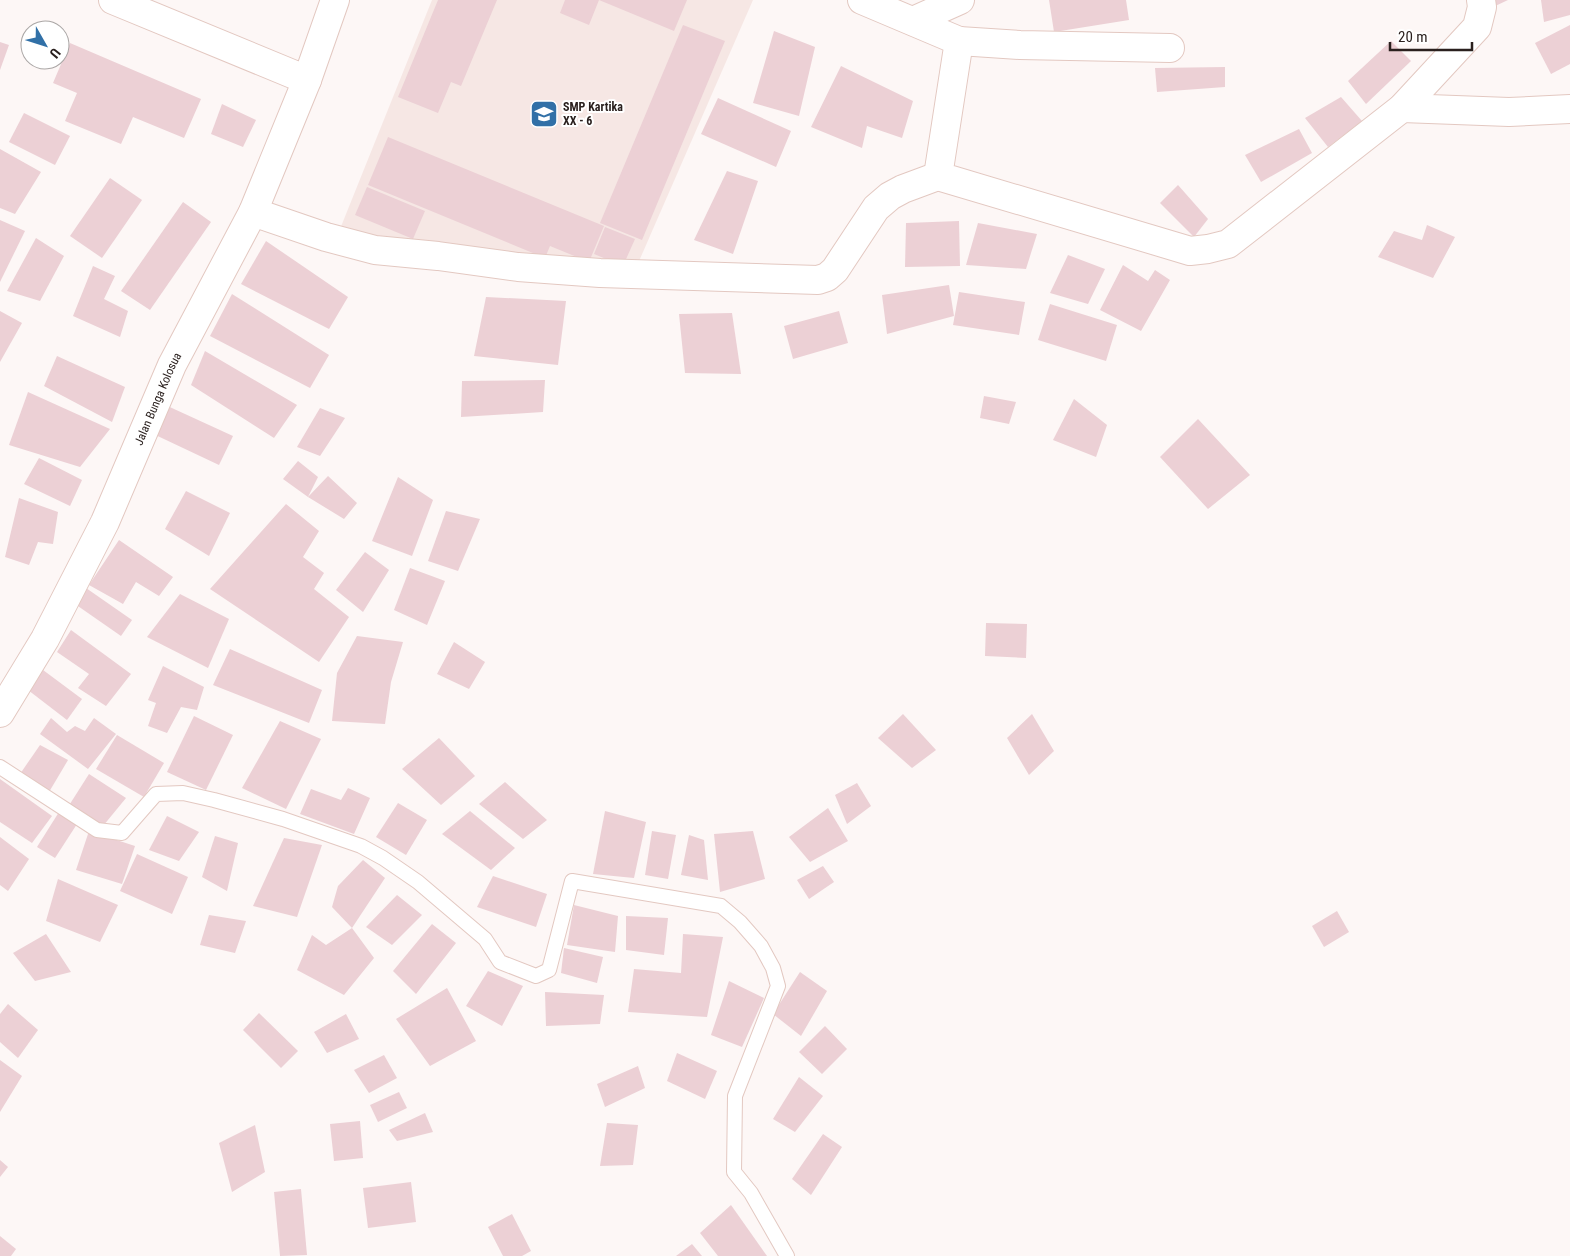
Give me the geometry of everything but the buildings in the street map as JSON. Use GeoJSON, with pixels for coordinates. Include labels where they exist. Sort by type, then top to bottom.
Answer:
{"type":"FeatureCollection","features":[{"type":"Feature","properties":{"kind":"street"},"geometry":{"type":"LineString","coordinates":[[113,0],[307,80]]}},
{"type":"Feature","properties":{"kind":"street","name":"Jalan Bunga Kolosua"},"geometry":{"type":"LineString","coordinates":[[0,713],[45,639],[101,530],[172,365],[253,212],[307,80],[335,0]]}},
{"type":"Feature","properties":{"kind":"street"},"geometry":{"type":"LineString","coordinates":[[862,0],[959,41],[1020,45],[1170,48]]}},
{"type":"Feature","properties":{"kind":"street"},"geometry":{"type":"LineString","coordinates":[[912,21],[960,0]]}},
{"type":"Feature","properties":{"kind":"street"},"geometry":{"type":"LineString","coordinates":[[253,212],[326,238],[375,250],[518,267],[600,273],[818,280],[827,277],[835,270],[876,208],[890,196],[903,189],[938,176],[1190,251],[1208,249],[1228,244],[1402,108],[1476,27],[1482,8],[1481,0]]}},
{"type":"Feature","properties":{"kind":"street"},"geometry":{"type":"LineString","coordinates":[[938,176],[959,41]]}},
{"type":"Feature","properties":{"kind":"street"},"geometry":{"type":"LineString","coordinates":[[1402,108],[1510,112],[1570,109]]}},
{"type":"Feature","properties":{"kind":"lane"},"geometry":{"type":"LineString","coordinates":[[0,768],[97,830],[122,833],[156,794],[183,792],[283,819],[361,846],[383,858],[418,882],[485,939],[500,962],[536,976],[549,970],[572,882],[721,906],[740,922],[761,946],[773,968],[778,986],[734,1096],[734,1172],[751,1193],[788,1256]]}},
{"type":"Feature","properties":{"kind":"shaded area","name":"SMP Kartika XX - 6"},"geometry":{"type":"Polygon","coordinates":[[[432,0],[753,0],[636,268],[418,248],[340,229],[432,0]]]}},
{"type":"Feature","properties":{"kind":"place","name":"SMP Kartika XX - 6"},"geometry":{"type":"Point","coordinates":[544,114]}}]}
